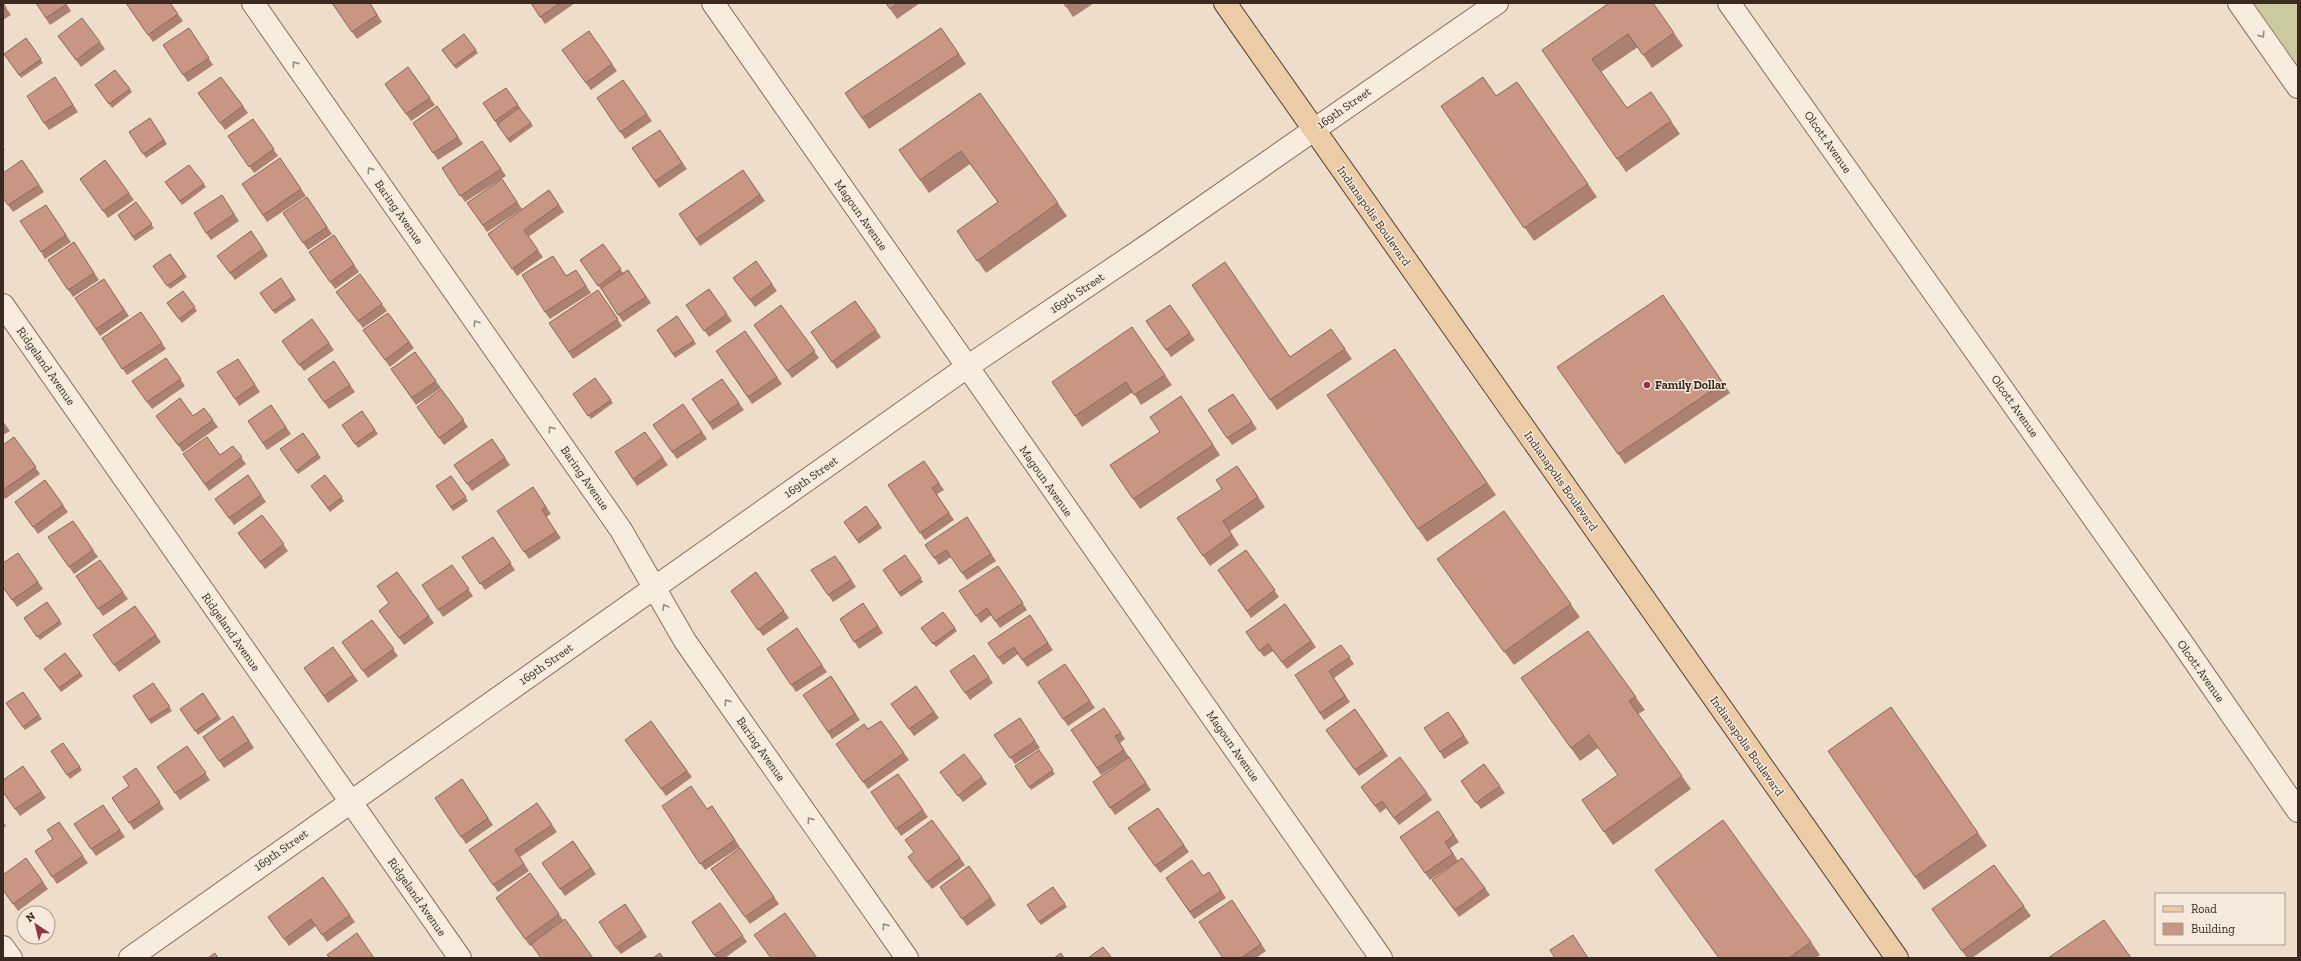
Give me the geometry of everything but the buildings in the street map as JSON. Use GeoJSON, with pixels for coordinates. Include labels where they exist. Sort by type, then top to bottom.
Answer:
{"type":"FeatureCollection","features":[{"type":"Feature","properties":{"kind":"main road","name":"Indianapolis Boulevard"},"geometry":{"type":"LineString","coordinates":[[1225,3],[1897,958]]}},
{"type":"Feature","properties":{"kind":"street","name":"Baring Avenue"},"geometry":{"type":"LineString","coordinates":[[253,3],[621,530],[685,641],[907,958]]}},
{"type":"Feature","properties":{"kind":"street","name":"Magoun Avenue"},"geometry":{"type":"LineString","coordinates":[[713,3],[1381,958]]}},
{"type":"Feature","properties":{"kind":"street","name":"169th Street"},"geometry":{"type":"LineString","coordinates":[[130,958],[967,367],[1497,3]]}},
{"type":"Feature","properties":{"kind":"street","name":"Olcott Avenue"},"geometry":{"type":"LineString","coordinates":[[1729,3],[2180,640],[2298,811]]}},
{"type":"Feature","properties":{"kind":"street"},"geometry":{"type":"LineString","coordinates":[[2239,3],[2298,87]]}},
{"type":"Feature","properties":{"kind":"street","name":"Ridgeland Avenue"},"geometry":{"type":"LineString","coordinates":[[3,305],[460,958]]}},
{"type":"Feature","properties":{"kind":"street"},"geometry":{"type":"LineString","coordinates":[[3,947],[11,958]]}},
{"type":"Feature","properties":{"kind":"shaded area"},"geometry":{"type":"Polygon","coordinates":[[[2254,3],[2298,3],[2298,66],[2254,3]]]}},
{"type":"Feature","properties":{"kind":"place","name":"Family Dollar"},"geometry":{"type":"Point","coordinates":[1647,385]}}]}
